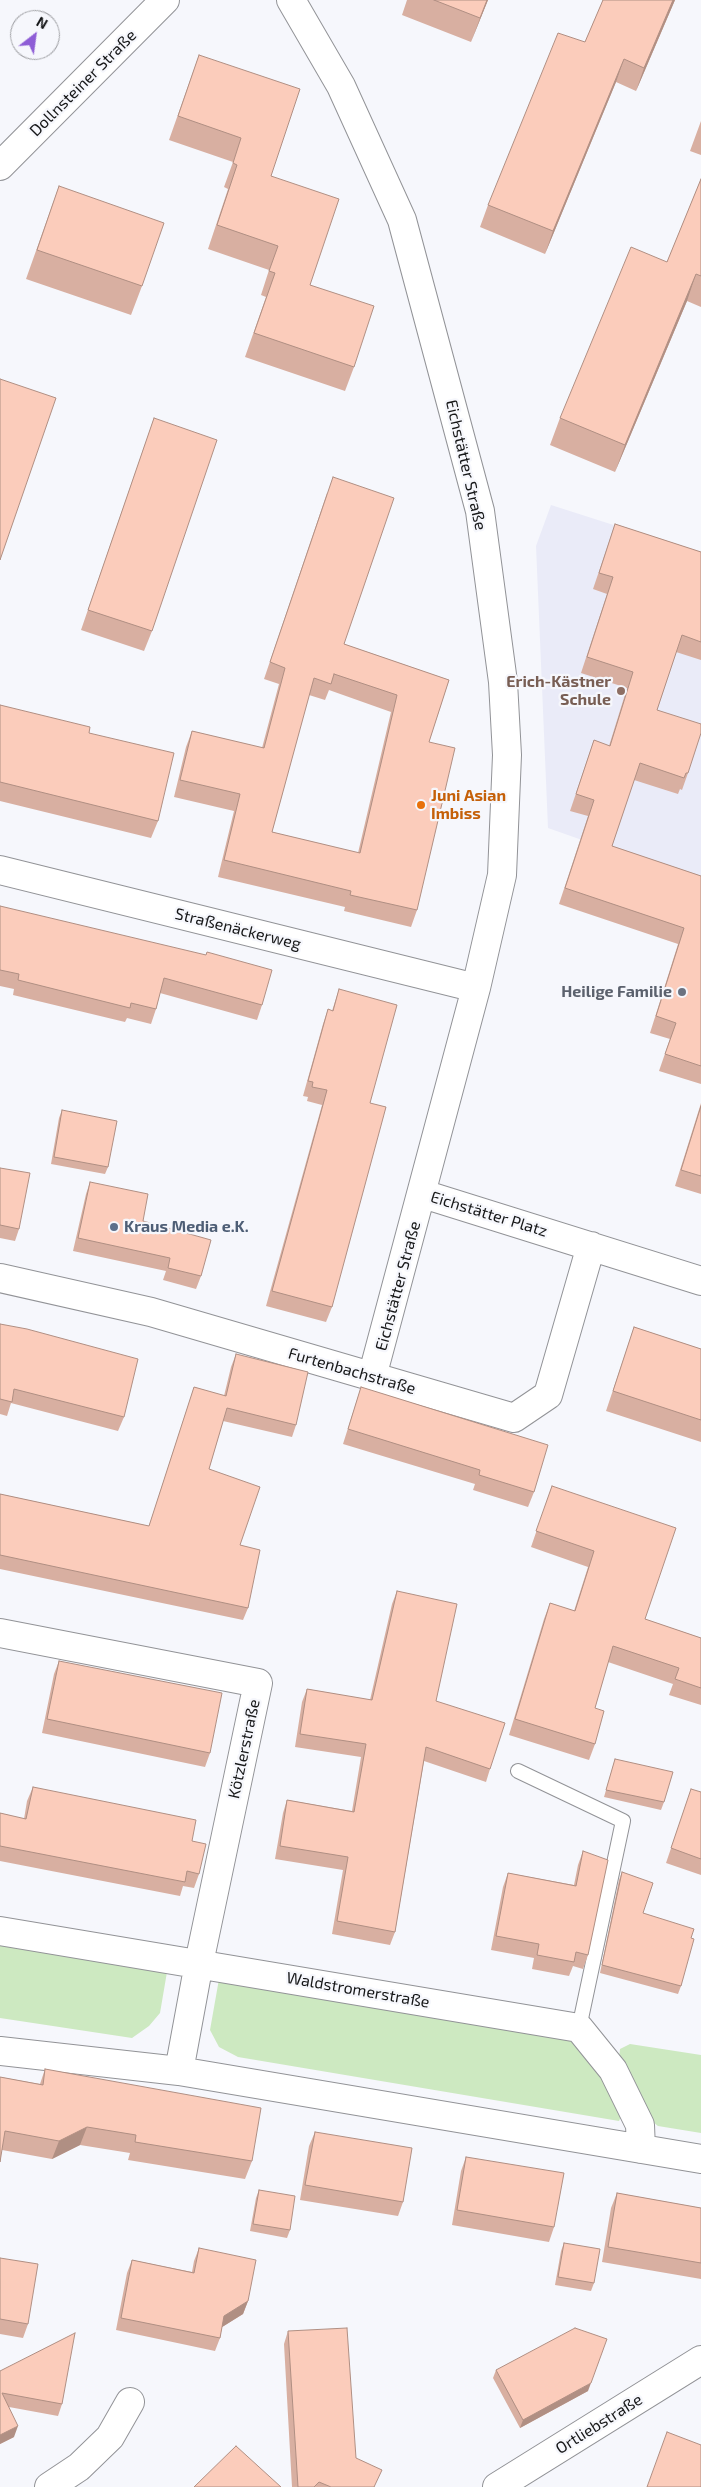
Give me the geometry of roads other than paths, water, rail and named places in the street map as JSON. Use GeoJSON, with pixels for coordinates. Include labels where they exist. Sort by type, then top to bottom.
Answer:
{"type":"FeatureCollection","features":[{"type":"Feature","properties":{"kind":"street","name":"Dollnsteiner Straße"},"geometry":{"type":"LineString","coordinates":[[0,166],[165,0]]}},
{"type":"Feature","properties":{"kind":"street","name":"Eichstätter Straße"},"geometry":{"type":"LineString","coordinates":[[291,0],[341,86],[402,220],[480,511],[503,682],[507,755],[502,875],[476,988]]}},
{"type":"Feature","properties":{"kind":"street","name":"Straßenäckerweg"},"geometry":{"type":"LineString","coordinates":[[0,870],[476,988]]}},
{"type":"Feature","properties":{"kind":"street","name":"Eichstätter Platz"},"geometry":{"type":"LineString","coordinates":[[476,988],[422,1194],[701,1281]]}},
{"type":"Feature","properties":{"kind":"street","name":"Eichstätter Straße"},"geometry":{"type":"LineString","coordinates":[[372,1377],[422,1194]]}},
{"type":"Feature","properties":{"kind":"street","name":"Furtenbachstraße"},"geometry":{"type":"LineString","coordinates":[[0,1278],[151,1312],[514,1418],[548,1395],[591,1246]]}},
{"type":"Feature","properties":{"kind":"street","name":"Kötzlerstraße"},"geometry":{"type":"LineString","coordinates":[[0,1633],[258,1683],[198,1963],[178,2072]]}},
{"type":"Feature","properties":{"kind":"street","name":"Waldstromerstraße"},"geometry":{"type":"LineString","coordinates":[[0,1931],[579,2028]]}},
{"type":"Feature","properties":{"kind":"street"},"geometry":{"type":"LineString","coordinates":[[579,2028],[613,2070],[640,2125],[641,2149]]}},
{"type":"Feature","properties":{"kind":"street"},"geometry":{"type":"LineString","coordinates":[[0,2051],[178,2072],[701,2159]]}},
{"type":"Feature","properties":{"kind":"street","name":"Ortliebstraße"},"geometry":{"type":"LineString","coordinates":[[497,2487],[701,2360]]}},
{"type":"Feature","properties":{"kind":"street"},"geometry":{"type":"LineString","coordinates":[[49,2487],[79,2467],[110,2438],[130,2402]]}},
{"type":"Feature","properties":{"kind":"lane"},"geometry":{"type":"LineString","coordinates":[[518,1771],[623,1821],[579,2028]]}},
{"type":"Feature","properties":{"kind":"place","name":"Erich-Kästner Schule"},"geometry":{"type":"Point","coordinates":[621,691]}},
{"type":"Feature","properties":{"kind":"place","name":"Juni Asian Imbiss"},"geometry":{"type":"Point","coordinates":[421,805]}},
{"type":"Feature","properties":{"kind":"place","name":"Heilige Familie"},"geometry":{"type":"Point","coordinates":[682,992]}},
{"type":"Feature","properties":{"kind":"place","name":"Kraus Media e.K."},"geometry":{"type":"Point","coordinates":[114,1227]}}]}
